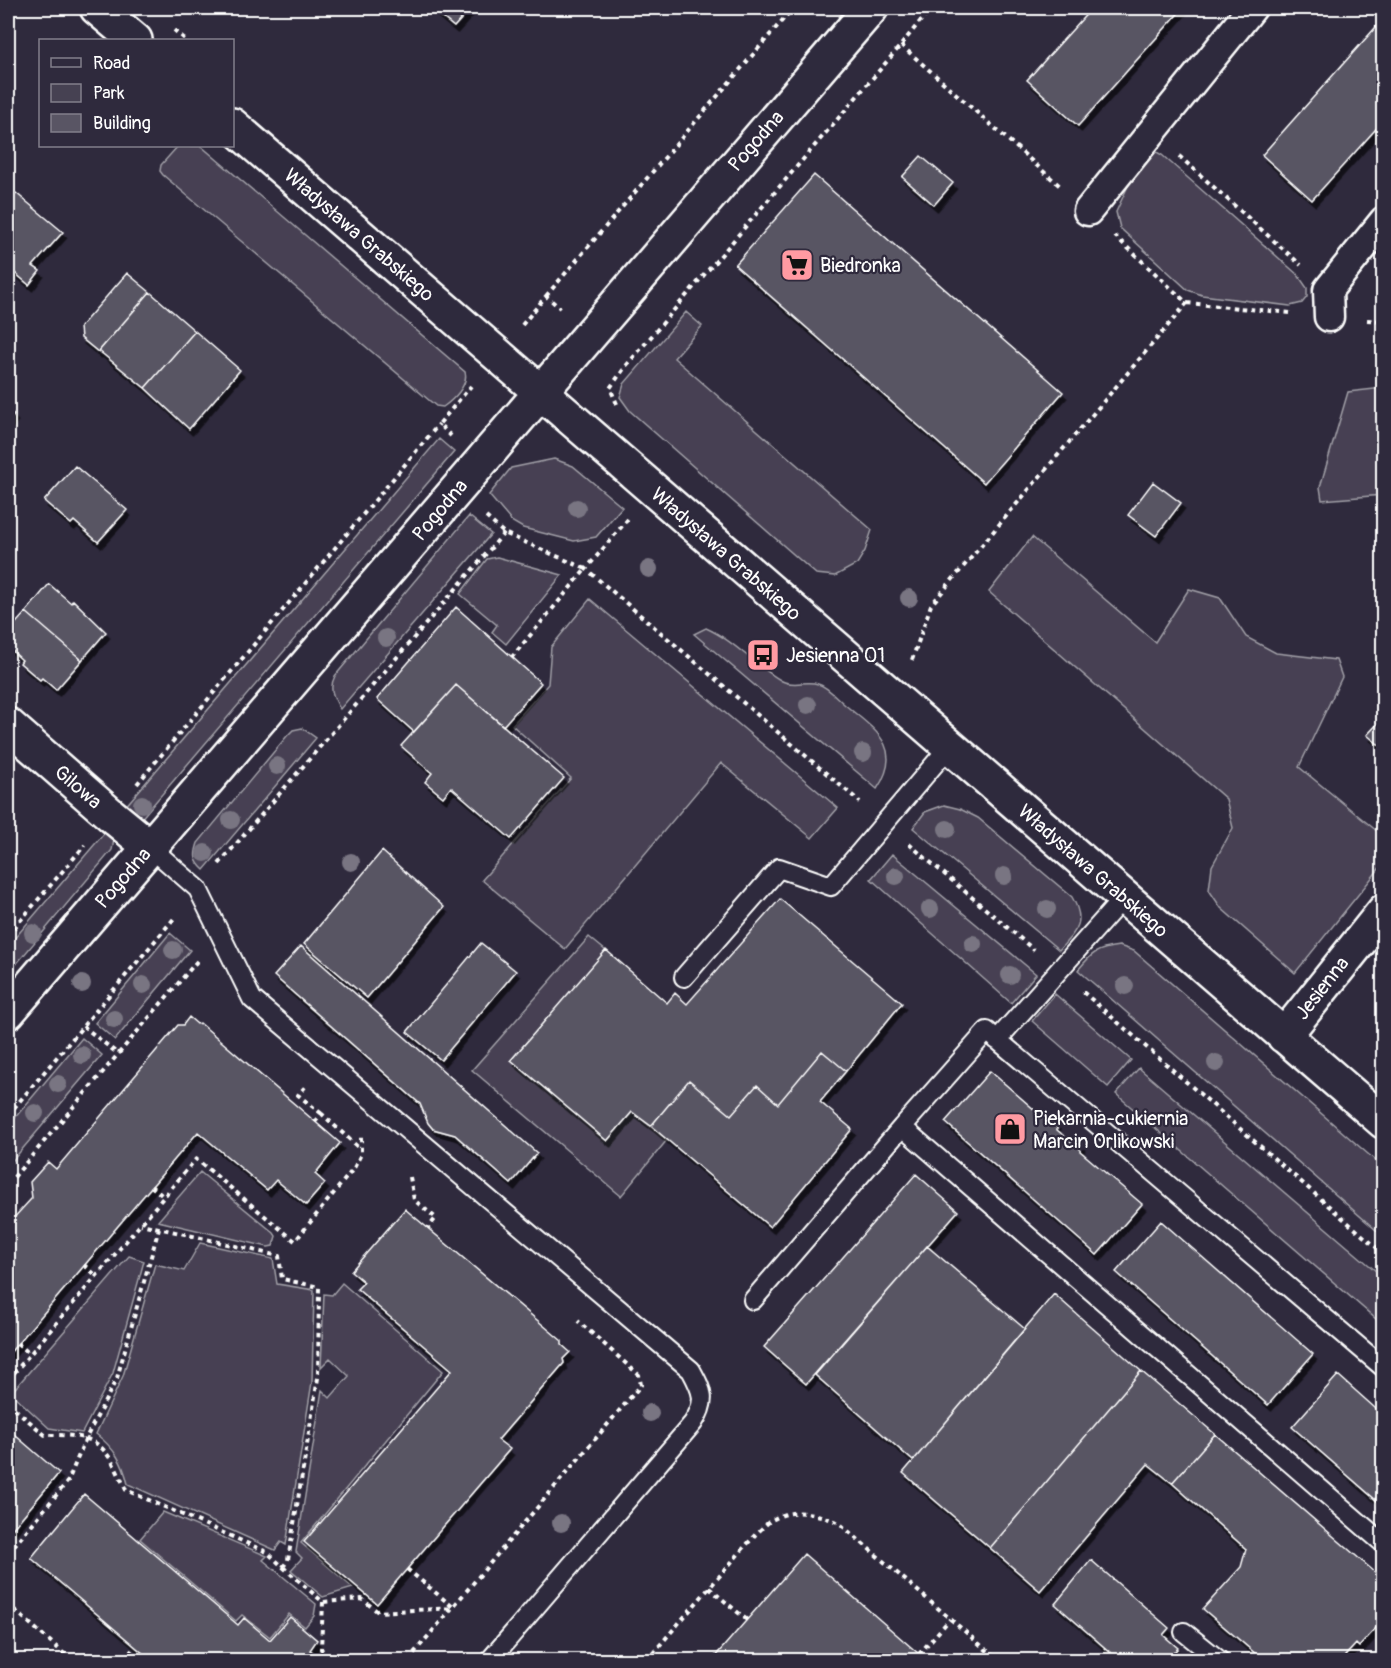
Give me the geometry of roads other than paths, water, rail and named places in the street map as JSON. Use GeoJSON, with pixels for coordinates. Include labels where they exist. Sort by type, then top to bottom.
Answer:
{"type":"FeatureCollection","features":[{"type":"Feature","properties":{"kind":"street"},"geometry":{"type":"LineString","coordinates":[[97,8],[134,39]]}},
{"type":"Feature","properties":{"kind":"street","name":"Pogodna"},"geometry":{"type":"LineString","coordinates":[[8,1012],[331,638],[540,391],[591,335],[650,262],[871,8]]}},
{"type":"Feature","properties":{"kind":"street"},"geometry":{"type":"LineString","coordinates":[[1088,211],[1252,8]]}},
{"type":"Feature","properties":{"kind":"street","name":"Władysława Grabskiego"},"geometry":{"type":"LineString","coordinates":[[234,127],[1383,1122]]}},
{"type":"Feature","properties":{"kind":"street"},"geometry":{"type":"LineString","coordinates":[[1329,303],[1383,221]]}},
{"type":"Feature","properties":{"kind":"street","name":"Gilowa"},"geometry":{"type":"LineString","coordinates":[[8,725],[150,846]]}},
{"type":"Feature","properties":{"kind":"street","name":"Jesienna"},"geometry":{"type":"LineString","coordinates":[[1284,1036],[1383,911]]}},
{"type":"Feature","properties":{"kind":"lane"},"geometry":{"type":"LineString","coordinates":[[684,977],[779,868],[831,886],[949,747]]}},
{"type":"Feature","properties":{"kind":"lane"},"geometry":{"type":"LineString","coordinates":[[150,846],[198,889],[252,999],[692,1370],[701,1389],[702,1409],[693,1423],[490,1660]]}},
{"type":"Feature","properties":{"kind":"lane"},"geometry":{"type":"LineString","coordinates":[[997,1040],[1124,897]]}},
{"type":"Feature","properties":{"kind":"lane"},"geometry":{"type":"LineString","coordinates":[[753,1300],[987,1031],[1383,1368]]}},
{"type":"Feature","properties":{"kind":"lane"},"geometry":{"type":"LineString","coordinates":[[902,1127],[1383,1544]]}},
{"type":"Feature","properties":{"kind":"lane"},"geometry":{"type":"LineString","coordinates":[[1184,1632],[1219,1660]]}},
{"type":"Feature","properties":{"kind":"place","name":"Biedronka"},"geometry":{"type":"Point","coordinates":[797,265]}},
{"type":"Feature","properties":{"kind":"place","name":"Jesienna 01"},"geometry":{"type":"Point","coordinates":[763,655]}},
{"type":"Feature","properties":{"kind":"place","name":"Piekarnia-cukiernia Marcin Orlikowski"},"geometry":{"type":"Point","coordinates":[1010,1129]}}]}
